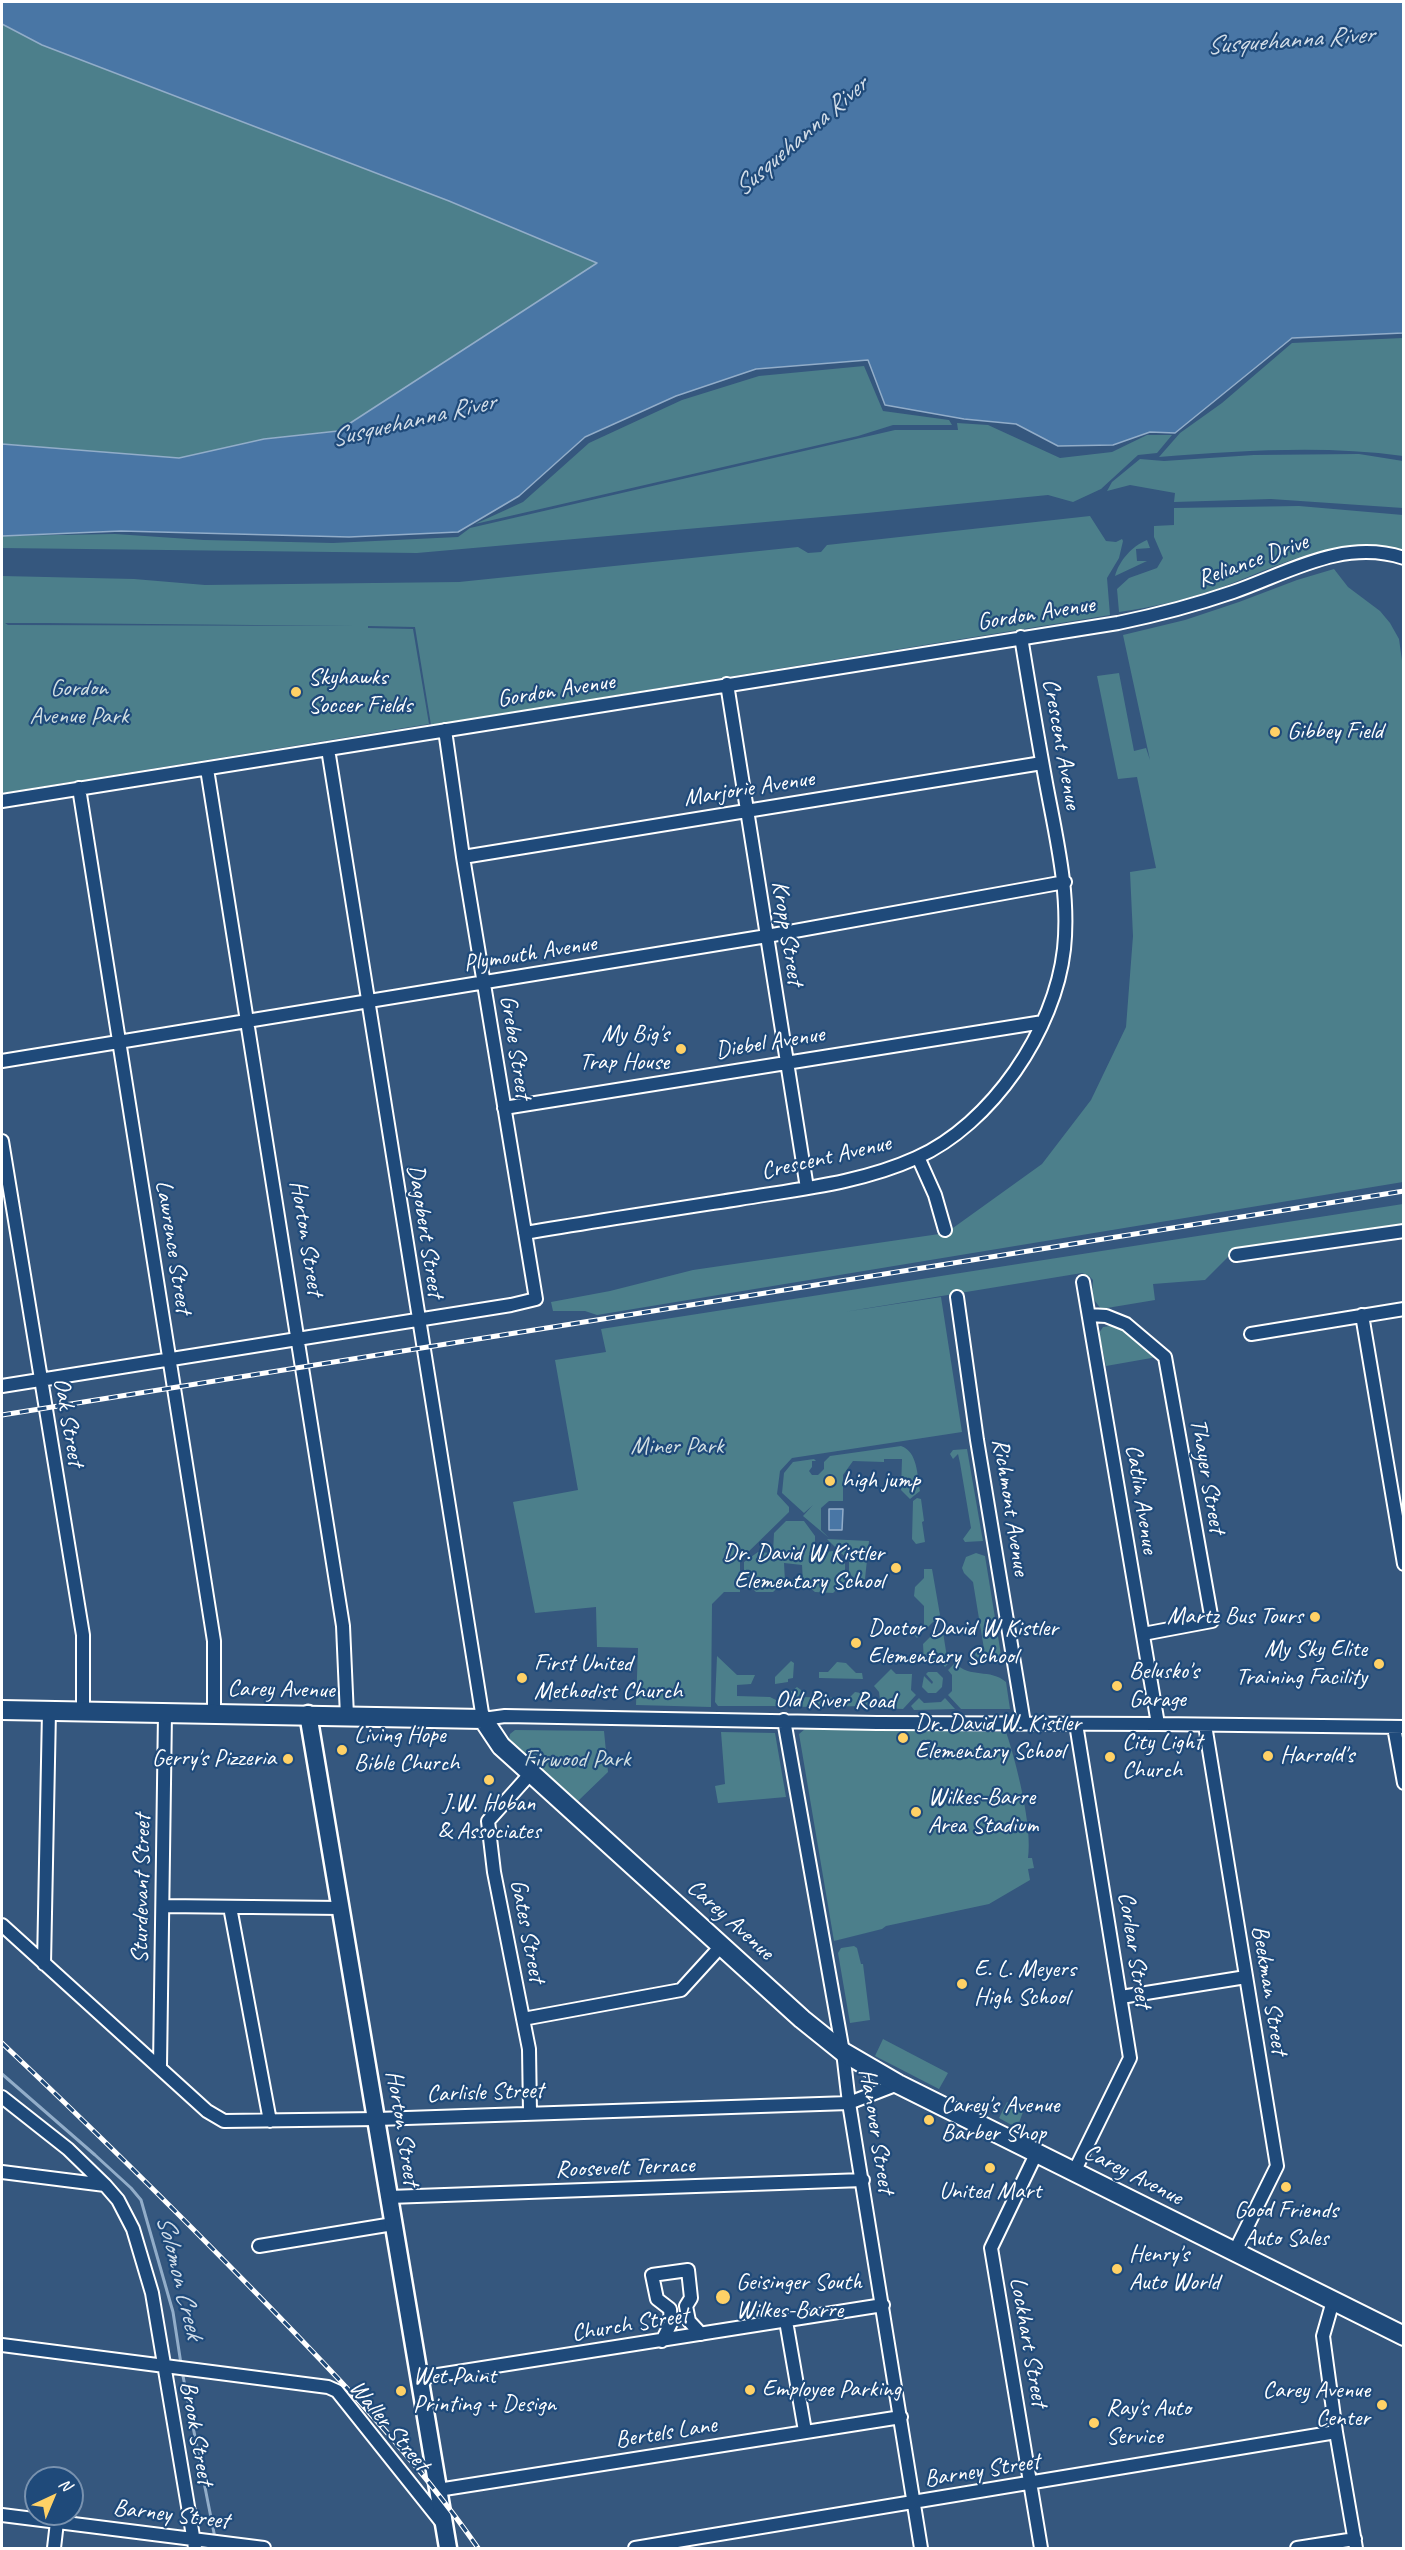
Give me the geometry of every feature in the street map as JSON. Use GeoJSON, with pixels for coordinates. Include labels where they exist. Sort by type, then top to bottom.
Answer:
{"type":"FeatureCollection","features":[{"type":"Feature","properties":{"kind":"main road","name":"Carey Avenue"},"geometry":{"type":"LineString","coordinates":[[2,1710],[483,1719],[501,1746],[802,2019],[843,2052],[898,2084],[1404,2336]]}},
{"type":"Feature","properties":{"kind":"main road","name":"Horton Street"},"geometry":{"type":"LineString","coordinates":[[308,1714],[448,2548]]}},
{"type":"Feature","properties":{"kind":"street","name":"Reliance Drive"},"geometry":{"type":"LineString","coordinates":[[1118,623],[1198,604],[1323,558],[1364,552],[1391,554],[1404,558]]}},
{"type":"Feature","properties":{"kind":"street","name":"Gordon Avenue"},"geometry":{"type":"LineString","coordinates":[[2,801],[1118,623]]}},
{"type":"Feature","properties":{"kind":"street","name":"Crescent Avenue"},"geometry":{"type":"LineString","coordinates":[[525,1233],[807,1188],[871,1174],[918,1157],[944,1141],[984,1110],[1011,1078],[1043,1022],[1056,986],[1064,949],[1065,882],[1021,637]]}},
{"type":"Feature","properties":{"kind":"street","name":"Kropp Street"},"geometry":{"type":"LineString","coordinates":[[727,684],[807,1188]]}},
{"type":"Feature","properties":{"kind":"street","name":"Grebe Street"},"geometry":{"type":"LineString","coordinates":[[418,1320],[536,1299],[463,857],[445,730]]}},
{"type":"Feature","properties":{"kind":"street","name":"Dagobert Street"},"geometry":{"type":"LineString","coordinates":[[328,749],[483,1719]]}},
{"type":"Feature","properties":{"kind":"street","name":"Marjorie Avenue"},"geometry":{"type":"LineString","coordinates":[[463,857],[1042,763]]}},
{"type":"Feature","properties":{"kind":"street","name":"Horton Street"},"geometry":{"type":"LineString","coordinates":[[207,769],[343,1626],[347,1716]]}},
{"type":"Feature","properties":{"kind":"street","name":"Lawrence Street"},"geometry":{"type":"LineString","coordinates":[[79,788],[214,1641],[214,1713]]}},
{"type":"Feature","properties":{"kind":"street","name":"Plymouth Avenue"},"geometry":{"type":"LineString","coordinates":[[2,1061],[767,936],[1065,882]]}},
{"type":"Feature","properties":{"kind":"street","name":"Diebel Avenue"},"geometry":{"type":"LineString","coordinates":[[504,1108],[787,1061],[1043,1022]]}},
{"type":"Feature","properties":{"kind":"street","name":"Oak Street"},"geometry":{"type":"LineString","coordinates":[[2,1141],[83,1635],[83,1711]]}},
{"type":"Feature","properties":{"kind":"street"},"geometry":{"type":"LineString","coordinates":[[918,1157],[935,1195],[945,1230]]}},
{"type":"Feature","properties":{"kind":"street"},"geometry":{"type":"LineString","coordinates":[[1236,1255],[1404,1231]]}},
{"type":"Feature","properties":{"kind":"street","name":"Catlin Avenue"},"geometry":{"type":"LineString","coordinates":[[1083,1282],[1158,1724]]}},
{"type":"Feature","properties":{"kind":"street","name":"Richmont Avenue"},"geometry":{"type":"LineString","coordinates":[[957,1297],[983,1475],[1024,1723]]}},
{"type":"Feature","properties":{"kind":"street"},"geometry":{"type":"LineString","coordinates":[[1251,1334],[1404,1309]]}},
{"type":"Feature","properties":{"kind":"street","name":"Thayer Street"},"geometry":{"type":"LineString","coordinates":[[1089,1315],[1106,1316],[1126,1324],[1165,1357],[1212,1621],[1143,1634]]}},
{"type":"Feature","properties":{"kind":"street"},"geometry":{"type":"LineString","coordinates":[[1362,1315],[1401,1534],[1404,1564]]}},
{"type":"Feature","properties":{"kind":"street"},"geometry":{"type":"LineString","coordinates":[[2,1386],[418,1320]]}},
{"type":"Feature","properties":{"kind":"street"},"geometry":{"type":"LineString","coordinates":[[44,1964],[49,1711]]}},
{"type":"Feature","properties":{"kind":"street","name":"Sturdevant Street"},"geometry":{"type":"LineString","coordinates":[[160,2066],[165,1713]]}},
{"type":"Feature","properties":{"kind":"street","name":"Old River Road"},"geometry":{"type":"LineString","coordinates":[[483,1719],[505,1716],[877,1723],[1399,1727]]}},
{"type":"Feature","properties":{"kind":"street","name":"Hanover Street"},"geometry":{"type":"LineString","coordinates":[[784,1720],[843,2052],[849,2103],[884,2305],[921,2548]]}},
{"type":"Feature","properties":{"kind":"street","name":"Corlear Street"},"geometry":{"type":"LineString","coordinates":[[1074,2172],[1130,2058],[1076,1724]]}},
{"type":"Feature","properties":{"kind":"street","name":"Beekman Street"},"geometry":{"type":"LineString","coordinates":[[1205,1725],[1277,2166],[1234,2253]]}},
{"type":"Feature","properties":{"kind":"street"},"geometry":{"type":"LineString","coordinates":[[1399,1727],[1404,1784]]}},
{"type":"Feature","properties":{"kind":"street","name":"Gates Street"},"geometry":{"type":"LineString","coordinates":[[530,2112],[529,2049],[494,1872],[488,1821],[531,1773]]}},
{"type":"Feature","properties":{"kind":"street"},"geometry":{"type":"LineString","coordinates":[[163,1906],[341,1908]]}},
{"type":"Feature","properties":{"kind":"street"},"geometry":{"type":"LineString","coordinates":[[230,1907],[270,2121]]}},
{"type":"Feature","properties":{"kind":"street","name":"Carlisle Street"},"geometry":{"type":"LineString","coordinates":[[2,1925],[215,2117],[224,2121],[377,2119],[530,2112],[849,2103],[898,2084]]}},
{"type":"Feature","properties":{"kind":"street"},"geometry":{"type":"LineString","coordinates":[[524,2019],[681,1990],[722,1945]]}},
{"type":"Feature","properties":{"kind":"street"},"geometry":{"type":"LineString","coordinates":[[1121,1997],[1246,1977]]}},
{"type":"Feature","properties":{"kind":"street","name":"Brook Street"},"geometry":{"type":"LineString","coordinates":[[2,2097],[68,2149],[105,2185],[124,2210],[140,2249],[152,2293],[196,2542]]}},
{"type":"Feature","properties":{"kind":"street","name":"Lockhart Street"},"geometry":{"type":"LineString","coordinates":[[1037,2152],[991,2248],[1041,2548]]}},
{"type":"Feature","properties":{"kind":"street"},"geometry":{"type":"LineString","coordinates":[[2,2172],[105,2185]]}},
{"type":"Feature","properties":{"kind":"street","name":"Roosevelt Terrace"},"geometry":{"type":"LineString","coordinates":[[389,2197],[863,2180]]}},
{"type":"Feature","properties":{"kind":"street"},"geometry":{"type":"LineString","coordinates":[[259,2246],[393,2224]]}},
{"type":"Feature","properties":{"kind":"street"},"geometry":{"type":"LineString","coordinates":[[662,2341],[671,2323],[670,2309],[657,2299],[652,2275],[688,2270],[691,2298],[686,2306],[688,2320],[701,2334]]}},
{"type":"Feature","properties":{"kind":"street"},"geometry":{"type":"LineString","coordinates":[[1298,2548],[1355,2544],[1323,2336],[1333,2301]]}},
{"type":"Feature","properties":{"kind":"street","name":"Church Street"},"geometry":{"type":"LineString","coordinates":[[419,2378],[884,2305]]}},
{"type":"Feature","properties":{"kind":"street"},"geometry":{"type":"LineString","coordinates":[[786,2321],[805,2431]]}},
{"type":"Feature","properties":{"kind":"street","name":"Waller Street"},"geometry":{"type":"LineString","coordinates":[[2,2345],[316,2384],[337,2391],[444,2525]]}},
{"type":"Feature","properties":{"kind":"street","name":"Bertels Lane"},"geometry":{"type":"LineString","coordinates":[[438,2490],[901,2417]]}},
{"type":"Feature","properties":{"kind":"street","name":"Barney Street"},"geometry":{"type":"LineString","coordinates":[[635,2548],[1336,2432]]}},
{"type":"Feature","properties":{"kind":"street","name":"Barney Street"},"geometry":{"type":"LineString","coordinates":[[2,2515],[24,2518]]}},
{"type":"Feature","properties":{"kind":"street"},"geometry":{"type":"LineString","coordinates":[[54,2548],[57,2526]]}},
{"type":"Feature","properties":{"kind":"street","name":"Barney Street"},"geometry":{"type":"LineString","coordinates":[[84,2526],[196,2542],[264,2548]]}},
{"type":"Feature","properties":{"kind":"green space"},"geometry":{"type":"Polygon","coordinates":[[[2,24],[42,45],[449,201],[598,263],[338,431],[264,439],[179,458],[2,444],[2,24]]]}},
{"type":"Feature","properties":{"kind":"green space"},"geometry":{"type":"Polygon","coordinates":[[[1403,338],[1403,456],[1312,450],[1159,457],[1180,433],[1222,403],[1292,343],[1403,338]]]}},
{"type":"Feature","properties":{"kind":"green space"},"geometry":{"type":"Polygon","coordinates":[[[864,366],[883,411],[949,420],[952,425],[893,425],[858,436],[475,524],[523,502],[589,443],[682,400],[759,376],[864,366]]]}},
{"type":"Feature","properties":{"kind":"green space"},"geometry":{"type":"Polygon","coordinates":[[[957,423],[988,425],[1060,458],[1112,452],[1147,435],[1172,435],[1157,453],[1138,455],[1101,489],[1073,502],[1048,495],[417,553],[2,548],[2,536],[115,534],[204,540],[333,543],[458,537],[470,528],[895,430],[958,430],[957,423]]]}},
{"type":"Feature","properties":{"kind":"green space"},"geometry":{"type":"Polygon","coordinates":[[[1359,454],[1403,461],[1403,508],[1271,499],[1174,502],[1175,493],[1130,485],[1107,491],[1112,482],[1140,459],[1164,461],[1254,455],[1359,454]]]}},
{"type":"Feature","properties":{"kind":"green space"},"geometry":{"type":"Polygon","coordinates":[[[1299,506],[1403,515],[1403,550],[1379,546],[1333,548],[1288,561],[1197,595],[1119,612],[1117,589],[1129,578],[1157,568],[1163,558],[1154,537],[1154,526],[1174,525],[1174,508],[1299,506]]]}},
{"type":"Feature","properties":{"kind":"green space","name":"Gordon Avenue Park"},"geometry":{"type":"Polygon","coordinates":[[[1090,516],[1106,541],[1116,542],[1122,539],[1123,541],[1119,558],[1107,578],[1110,615],[431,725],[415,627],[368,626],[368,628],[413,629],[429,724],[2,793],[2,576],[134,579],[205,585],[459,582],[798,547],[808,553],[821,552],[827,545],[1090,516]],[[5,623],[8,625],[356,626],[5,623]]]}},
{"type":"Feature","properties":{"kind":"green space"},"geometry":{"type":"Polygon","coordinates":[[[1147,540],[1150,548],[1136,549],[1137,561],[1147,561],[1115,576],[1127,555],[1147,540]]]}},
{"type":"Feature","properties":{"kind":"green space"},"geometry":{"type":"Polygon","coordinates":[[[1334,569],[1348,587],[1380,611],[1390,623],[1399,639],[1404,675],[1403,1182],[597,1315],[585,1311],[553,1311],[551,1302],[610,1291],[693,1270],[946,1233],[1042,1164],[1091,1100],[1126,1027],[1133,936],[1130,872],[1156,868],[1137,777],[1118,779],[1097,676],[1119,673],[1134,751],[1146,748],[1150,760],[1123,635],[1185,620],[1334,569]]]}},
{"type":"Feature","properties":{"kind":"green space","name":"Miner Park"},"geometry":{"type":"Polygon","coordinates":[[[1403,1204],[1403,1225],[1236,1249],[1205,1280],[1153,1284],[1155,1300],[1101,1309],[1092,1297],[1093,1280],[1082,1273],[844,1312],[941,1297],[962,1432],[792,1458],[780,1471],[777,1494],[789,1507],[789,1512],[740,1560],[740,1592],[724,1592],[712,1604],[711,1707],[636,1705],[638,1648],[597,1647],[596,1607],[535,1613],[513,1502],[578,1490],[555,1360],[606,1352],[601,1329],[1403,1204]]]}},
{"type":"Feature","properties":{"kind":"green space"},"geometry":{"type":"Polygon","coordinates":[[[1103,1327],[1122,1329],[1157,1357],[1106,1366],[1099,1333],[1103,1327]]]}},
{"type":"Feature","properties":{"kind":"green space"},"geometry":{"type":"Polygon","coordinates":[[[901,1446],[911,1453],[914,1459],[920,1491],[910,1499],[901,1490],[902,1459],[884,1459],[884,1462],[853,1461],[843,1475],[843,1501],[829,1501],[821,1508],[821,1530],[829,1538],[803,1516],[813,1505],[804,1513],[782,1493],[784,1473],[793,1462],[814,1459],[816,1461],[812,1461],[809,1471],[812,1475],[818,1475],[824,1469],[824,1462],[830,1456],[901,1446]]]}},
{"type":"Feature","properties":{"kind":"green space"},"geometry":{"type":"Polygon","coordinates":[[[967,1449],[983,1541],[965,1542],[963,1539],[971,1528],[958,1454],[953,1459],[950,1454],[953,1450],[967,1449]]]}},
{"type":"Feature","properties":{"kind":"green space"},"geometry":{"type":"Polygon","coordinates":[[[917,1498],[921,1499],[925,1542],[916,1544],[912,1539],[913,1501],[917,1498]]]}},
{"type":"Feature","properties":{"kind":"green space"},"geometry":{"type":"Polygon","coordinates":[[[786,1521],[804,1521],[815,1536],[815,1553],[833,1551],[845,1564],[845,1581],[833,1593],[815,1592],[803,1582],[802,1565],[784,1563],[785,1581],[773,1592],[756,1592],[744,1580],[744,1562],[758,1552],[773,1553],[774,1533],[786,1521]]]}},
{"type":"Feature","properties":{"kind":"green space"},"geometry":{"type":"Polygon","coordinates":[[[827,1539],[869,1541],[865,1579],[854,1578],[849,1573],[849,1561],[827,1539]]]}},
{"type":"Feature","properties":{"kind":"green space"},"geometry":{"type":"Polygon","coordinates":[[[976,1553],[985,1556],[1002,1661],[999,1664],[980,1660],[975,1655],[977,1649],[984,1649],[973,1582],[962,1568],[966,1557],[976,1553]]]}},
{"type":"Feature","properties":{"kind":"green space"},"geometry":{"type":"Polygon","coordinates":[[[924,1569],[932,1569],[940,1615],[917,1638],[914,1635],[924,1625],[924,1606],[914,1596],[915,1587],[924,1578],[924,1569]]]}},
{"type":"Feature","properties":{"kind":"green space"},"geometry":{"type":"Polygon","coordinates":[[[936,1631],[943,1632],[948,1664],[945,1667],[941,1662],[924,1662],[923,1644],[936,1631]]]}},
{"type":"Feature","properties":{"kind":"green space"},"geometry":{"type":"Polygon","coordinates":[[[717,1656],[737,1675],[755,1675],[751,1684],[737,1685],[737,1696],[770,1697],[776,1700],[777,1706],[718,1706],[715,1702],[717,1656]]]}},
{"type":"Feature","properties":{"kind":"green space"},"geometry":{"type":"Polygon","coordinates":[[[791,1661],[794,1663],[793,1678],[788,1679],[788,1682],[775,1684],[775,1677],[791,1661]]]}},
{"type":"Feature","properties":{"kind":"green space"},"geometry":{"type":"Polygon","coordinates":[[[837,1662],[846,1663],[856,1673],[862,1673],[863,1679],[819,1678],[819,1672],[828,1672],[837,1662]]]}},
{"type":"Feature","properties":{"kind":"green space"},"geometry":{"type":"Polygon","coordinates":[[[955,1663],[967,1671],[993,1675],[1006,1682],[1010,1709],[961,1709],[948,1695],[952,1691],[952,1675],[948,1670],[955,1663]]]}},
{"type":"Feature","properties":{"kind":"green space"},"geometry":{"type":"Polygon","coordinates":[[[891,1669],[896,1674],[912,1674],[911,1690],[916,1695],[903,1709],[881,1708],[879,1692],[874,1686],[891,1669]]]}},
{"type":"Feature","properties":{"kind":"green space"},"geometry":{"type":"Polygon","coordinates":[[[937,1672],[943,1678],[942,1687],[936,1693],[928,1693],[922,1687],[924,1676],[932,1684],[933,1682],[926,1674],[937,1672]]]}},
{"type":"Feature","properties":{"kind":"green space"},"geometry":{"type":"Polygon","coordinates":[[[797,1687],[801,1690],[800,1697],[849,1698],[858,1692],[864,1695],[868,1704],[873,1704],[873,1706],[790,1707],[790,1692],[797,1687]]]}},
{"type":"Feature","properties":{"kind":"green space"},"geometry":{"type":"Polygon","coordinates":[[[919,1698],[924,1703],[941,1702],[945,1698],[955,1709],[914,1710],[911,1706],[919,1698]]]}},
{"type":"Feature","properties":{"kind":"green space","name":"Wilkes-Barre Area Stadium"},"geometry":{"type":"Polygon","coordinates":[[[805,1729],[1006,1732],[1019,1777],[1026,1813],[1028,1858],[1032,1858],[1034,1868],[1028,1869],[1030,1880],[989,1904],[886,1926],[834,1941],[799,1734],[805,1729]]]}},
{"type":"Feature","properties":{"kind":"green space","name":"Firwood Park"},"geometry":{"type":"Polygon","coordinates":[[[515,1730],[604,1731],[608,1772],[578,1801],[509,1739],[510,1734],[515,1730]]]}},
{"type":"Feature","properties":{"kind":"green space"},"geometry":{"type":"Polygon","coordinates":[[[721,1732],[775,1733],[786,1797],[718,1803],[715,1786],[725,1784],[721,1732]]]}},
{"type":"Feature","properties":{"kind":"green space"},"geometry":{"type":"Polygon","coordinates":[[[854,1946],[863,1964],[870,2020],[850,2023],[838,1953],[841,1948],[854,1946]]]}},
{"type":"Feature","properties":{"kind":"green space"},"geometry":{"type":"Polygon","coordinates":[[[883,2039],[948,2073],[939,2089],[875,2056],[883,2039]]]}},
{"type":"Feature","properties":{"kind":"green space"},"geometry":{"type":"Polygon","coordinates":[[[1007,2102],[1023,2112],[1017,2128],[999,2118],[1007,2102]]]}},
{"type":"Feature","properties":{"kind":"water","name":"Susquehanna River"},"geometry":{"type":"Polygon","coordinates":[[[2,2],[1403,2],[1403,333],[1292,338],[1175,433],[1150,432],[1113,445],[1058,446],[1016,424],[964,419],[885,405],[868,360],[756,369],[676,396],[585,437],[519,496],[458,532],[349,537],[121,531],[2,536],[2,444],[179,458],[264,439],[338,431],[597,263],[449,201],[42,45],[2,24],[2,2]]]}},
{"type":"Feature","properties":{"kind":"water"},"geometry":{"type":"Polygon","coordinates":[[[829,1509],[843,1509],[842,1530],[829,1530],[829,1509]]]}},
{"type":"Feature","properties":{"kind":"waterway","name":"Solomon Creek"},"geometry":{"type":"LineString","coordinates":[[2,2074],[95,2155],[141,2200],[173,2312],[181,2364]]}},
{"type":"Feature","properties":{"kind":"waterway","name":"Solomon Creek"},"geometry":{"type":"LineString","coordinates":[[182,2371],[215,2538]]}},
{"type":"Feature","properties":{"kind":"railway"},"geometry":{"type":"LineString","coordinates":[[2,1415],[1404,1191]]}},
{"type":"Feature","properties":{"kind":"railway"},"geometry":{"type":"LineString","coordinates":[[2,2043],[163,2199],[316,2355],[428,2481],[478,2548]]}},
{"type":"Feature","properties":{"kind":"place","name":"Skyhawks Soccer Fields"},"geometry":{"type":"Point","coordinates":[296,692]}},
{"type":"Feature","properties":{"kind":"place","name":"Gibbey Field"},"geometry":{"type":"Point","coordinates":[1275,732]}},
{"type":"Feature","properties":{"kind":"place","name":"My Big's Trap House"},"geometry":{"type":"Point","coordinates":[681,1049]}},
{"type":"Feature","properties":{"kind":"place","name":"high jump"},"geometry":{"type":"Point","coordinates":[830,1481]}},
{"type":"Feature","properties":{"kind":"place","name":"Dr. David W Kistler Elementary School"},"geometry":{"type":"Point","coordinates":[896,1568]}},
{"type":"Feature","properties":{"kind":"place","name":"Martz Bus Tours"},"geometry":{"type":"Point","coordinates":[1315,1617]}},
{"type":"Feature","properties":{"kind":"place","name":"Doctor David W Kistler Elementary School"},"geometry":{"type":"Point","coordinates":[856,1643]}},
{"type":"Feature","properties":{"kind":"place","name":"My Sky Elite Training Facility"},"geometry":{"type":"Point","coordinates":[1379,1664]}},
{"type":"Feature","properties":{"kind":"place","name":"First United Methodist Church"},"geometry":{"type":"Point","coordinates":[522,1678]}},
{"type":"Feature","properties":{"kind":"place","name":"Belusko's Garage"},"geometry":{"type":"Point","coordinates":[1117,1686]}},
{"type":"Feature","properties":{"kind":"place","name":"Dr. David W. Kistler Elementary School"},"geometry":{"type":"Point","coordinates":[903,1738]}},
{"type":"Feature","properties":{"kind":"place","name":"Living Hope Bible Church"},"geometry":{"type":"Point","coordinates":[342,1750]}},
{"type":"Feature","properties":{"kind":"place","name":"Harrold's"},"geometry":{"type":"Point","coordinates":[1268,1756]}},
{"type":"Feature","properties":{"kind":"place","name":"City Light Church"},"geometry":{"type":"Point","coordinates":[1110,1757]}},
{"type":"Feature","properties":{"kind":"place","name":"Gerry's Pizzeria"},"geometry":{"type":"Point","coordinates":[288,1759]}},
{"type":"Feature","properties":{"kind":"place","name":"J.W. Hoban & Associates"},"geometry":{"type":"Point","coordinates":[489,1780]}},
{"type":"Feature","properties":{"kind":"place","name":"Wilkes-Barre Area Stadium"},"geometry":{"type":"Point","coordinates":[916,1812]}},
{"type":"Feature","properties":{"kind":"place","name":"E. L. Meyers High School"},"geometry":{"type":"Point","coordinates":[962,1984]}},
{"type":"Feature","properties":{"kind":"place","name":"Carey's Avenue Barber Shop"},"geometry":{"type":"Point","coordinates":[929,2120]}},
{"type":"Feature","properties":{"kind":"place","name":"United Mart"},"geometry":{"type":"Point","coordinates":[990,2168]}},
{"type":"Feature","properties":{"kind":"place","name":"Good Friends Auto Sales"},"geometry":{"type":"Point","coordinates":[1286,2187]}},
{"type":"Feature","properties":{"kind":"place","name":"Henry's Auto World"},"geometry":{"type":"Point","coordinates":[1117,2269]}},
{"type":"Feature","properties":{"kind":"place","name":"Geisinger South Wilkes-Barre"},"geometry":{"type":"Point","coordinates":[723,2297]}},
{"type":"Feature","properties":{"kind":"place","name":"Employee Parking"},"geometry":{"type":"Point","coordinates":[750,2390]}},
{"type":"Feature","properties":{"kind":"place","name":"Wet Paint Printing + Design"},"geometry":{"type":"Point","coordinates":[401,2391]}},
{"type":"Feature","properties":{"kind":"place","name":"Carey Avenue Center"},"geometry":{"type":"Point","coordinates":[1382,2405]}},
{"type":"Feature","properties":{"kind":"place","name":"Ray's Auto Service"},"geometry":{"type":"Point","coordinates":[1094,2423]}}]}
